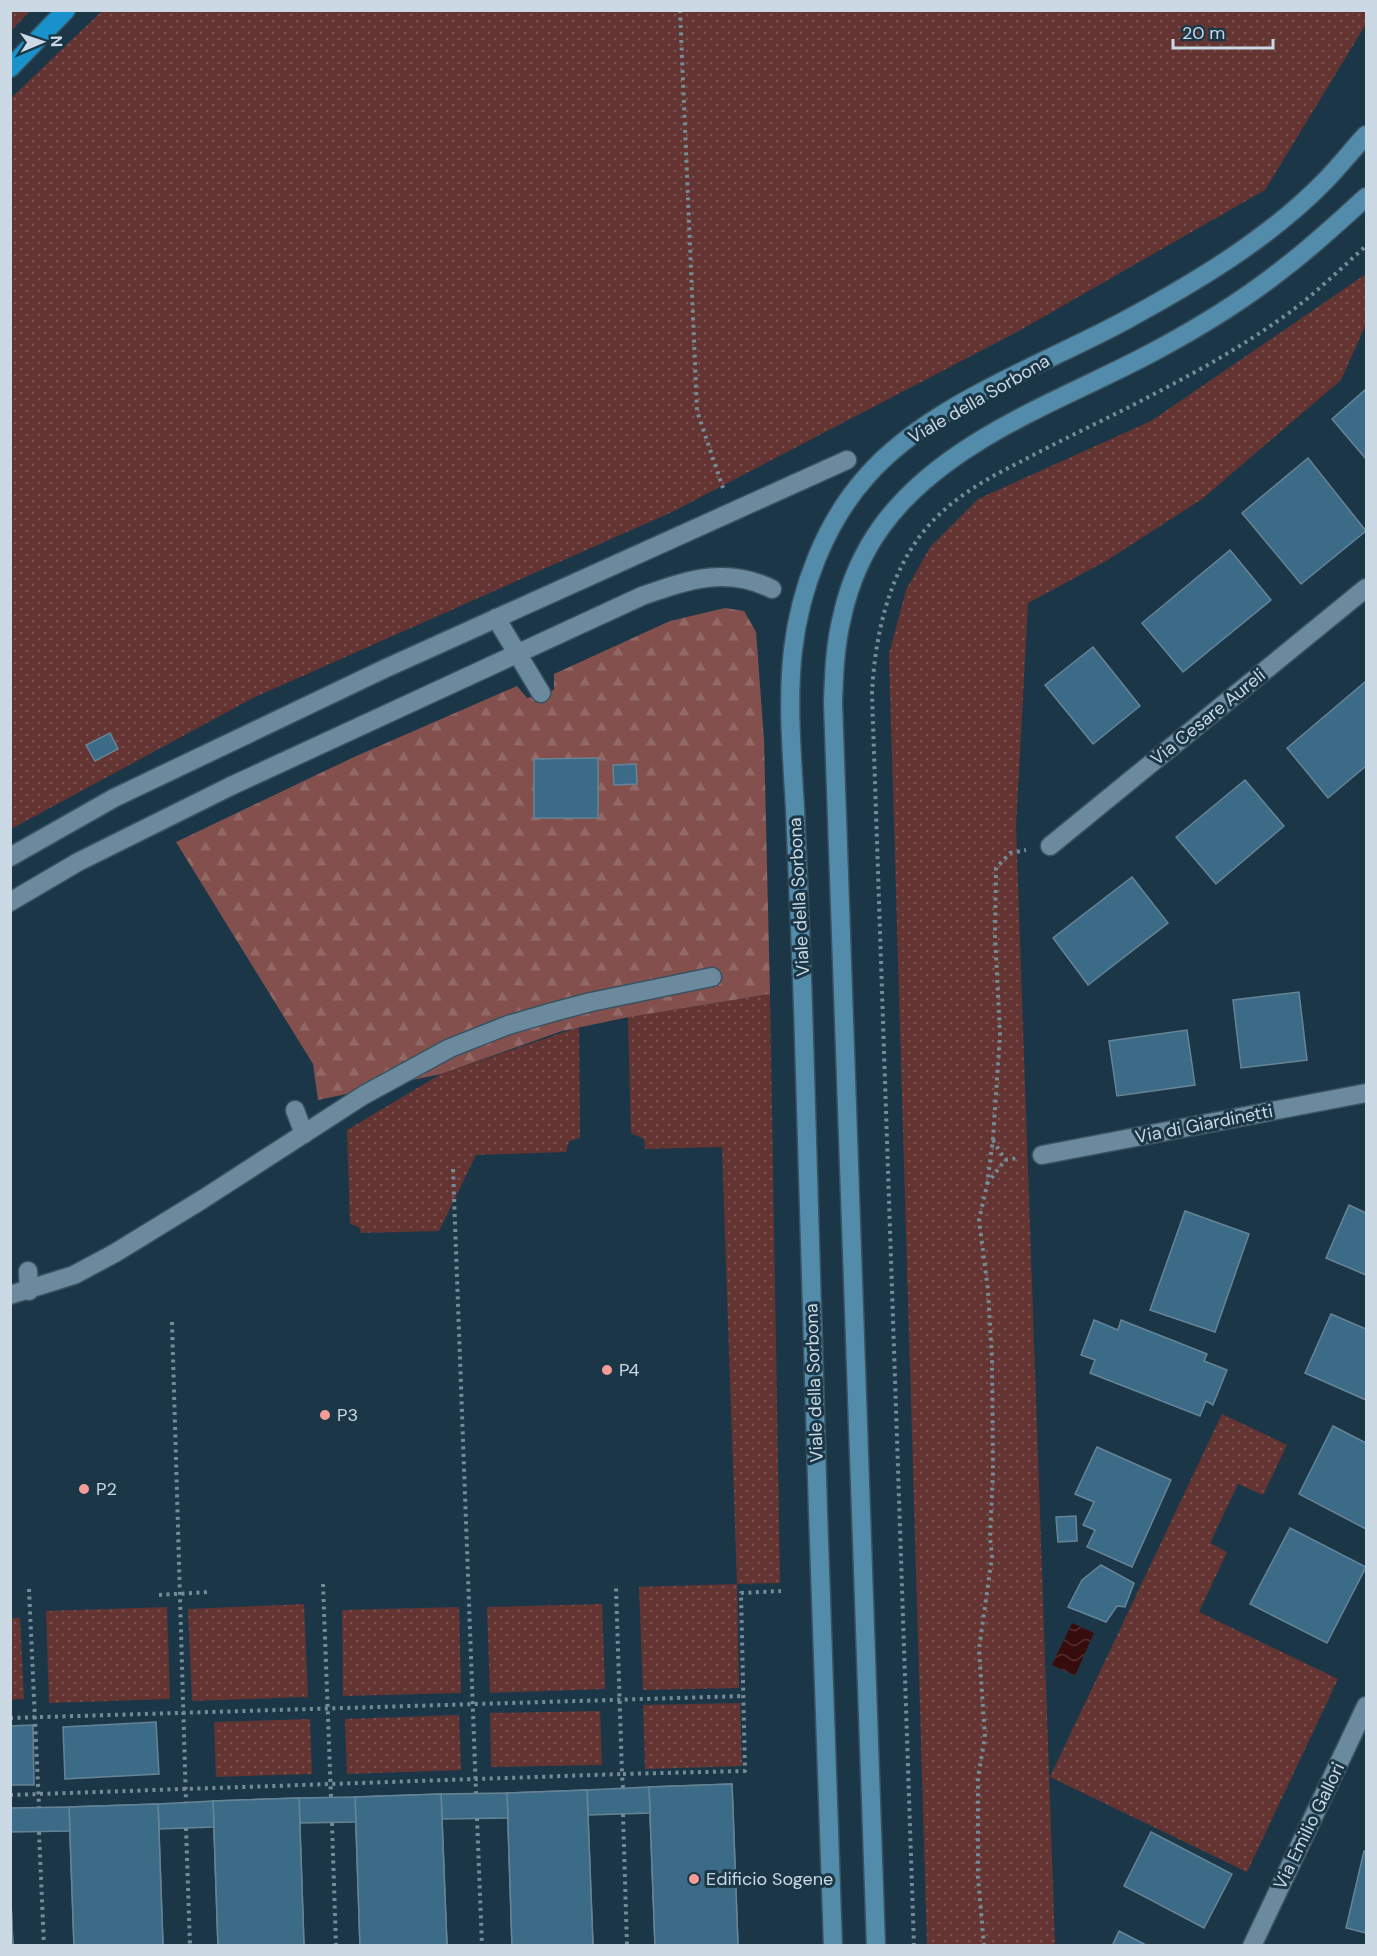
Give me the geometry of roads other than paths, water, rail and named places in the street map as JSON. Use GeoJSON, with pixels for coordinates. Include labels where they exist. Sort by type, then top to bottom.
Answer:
{"type":"FeatureCollection","features":[{"type":"Feature","properties":{"kind":"highway"},"geometry":{"type":"LineString","coordinates":[[10,68],[66,10]]}},
{"type":"Feature","properties":{"kind":"street","name":"Viale della Sorbona"},"geometry":{"type":"LineString","coordinates":[[833,1946],[803,974],[791,729],[793,651],[811,572],[842,509],[853,493],[877,465],[906,439],[986,390],[1125,320],[1243,249],[1322,184],[1366,135]]}},
{"type":"Feature","properties":{"kind":"street","name":"Viale della Sorbona"},"geometry":{"type":"LineString","coordinates":[[876,1946],[833,702],[836,655],[842,617],[863,558],[882,526],[914,490],[942,467],[971,446],[1012,423],[1154,352],[1205,323],[1286,267],[1366,196]]}},
{"type":"Feature","properties":{"kind":"street"},"geometry":{"type":"LineString","coordinates":[[10,857],[114,798],[384,669],[847,460]]}},
{"type":"Feature","properties":{"kind":"street"},"geometry":{"type":"LineString","coordinates":[[10,902],[78,862],[231,786],[632,601],[686,582],[711,577],[731,576],[757,582],[772,589]]}},
{"type":"Feature","properties":{"kind":"street","name":"Via Cesare Aureli"},"geometry":{"type":"LineString","coordinates":[[1050,846],[1366,588]]}},
{"type":"Feature","properties":{"kind":"street"},"geometry":{"type":"LineString","coordinates":[[496,618],[541,693]]}},
{"type":"Feature","properties":{"kind":"street"},"geometry":{"type":"LineString","coordinates":[[10,1295],[29,1291],[74,1275],[115,1253],[364,1095],[450,1048],[480,1036],[582,1005],[712,977]]}},
{"type":"Feature","properties":{"kind":"street","name":"Via di Giardinetti"},"geometry":{"type":"LineString","coordinates":[[1042,1155],[1366,1093]]}},
{"type":"Feature","properties":{"kind":"street"},"geometry":{"type":"LineString","coordinates":[[295,1110],[304,1134]]}},
{"type":"Feature","properties":{"kind":"street"},"geometry":{"type":"LineString","coordinates":[[28,1271],[29,1291]]}},
{"type":"Feature","properties":{"kind":"street","name":"Via Emilio Gallori"},"geometry":{"type":"LineString","coordinates":[[1252,1946],[1366,1706]]}},
{"type":"Feature","properties":{"kind":"water"},"geometry":{"type":"Polygon","coordinates":[[[1072,1623],[1094,1633],[1075,1676],[1052,1665],[1072,1623]]]}},
{"type":"Feature","properties":{"kind":"place","name":"P4"},"geometry":{"type":"Point","coordinates":[607,1370]}},
{"type":"Feature","properties":{"kind":"place","name":"P3"},"geometry":{"type":"Point","coordinates":[325,1415]}},
{"type":"Feature","properties":{"kind":"place","name":"P2"},"geometry":{"type":"Point","coordinates":[84,1489]}},
{"type":"Feature","properties":{"kind":"place","name":"Edificio Sogene"},"geometry":{"type":"Point","coordinates":[694,1879]}}]}
